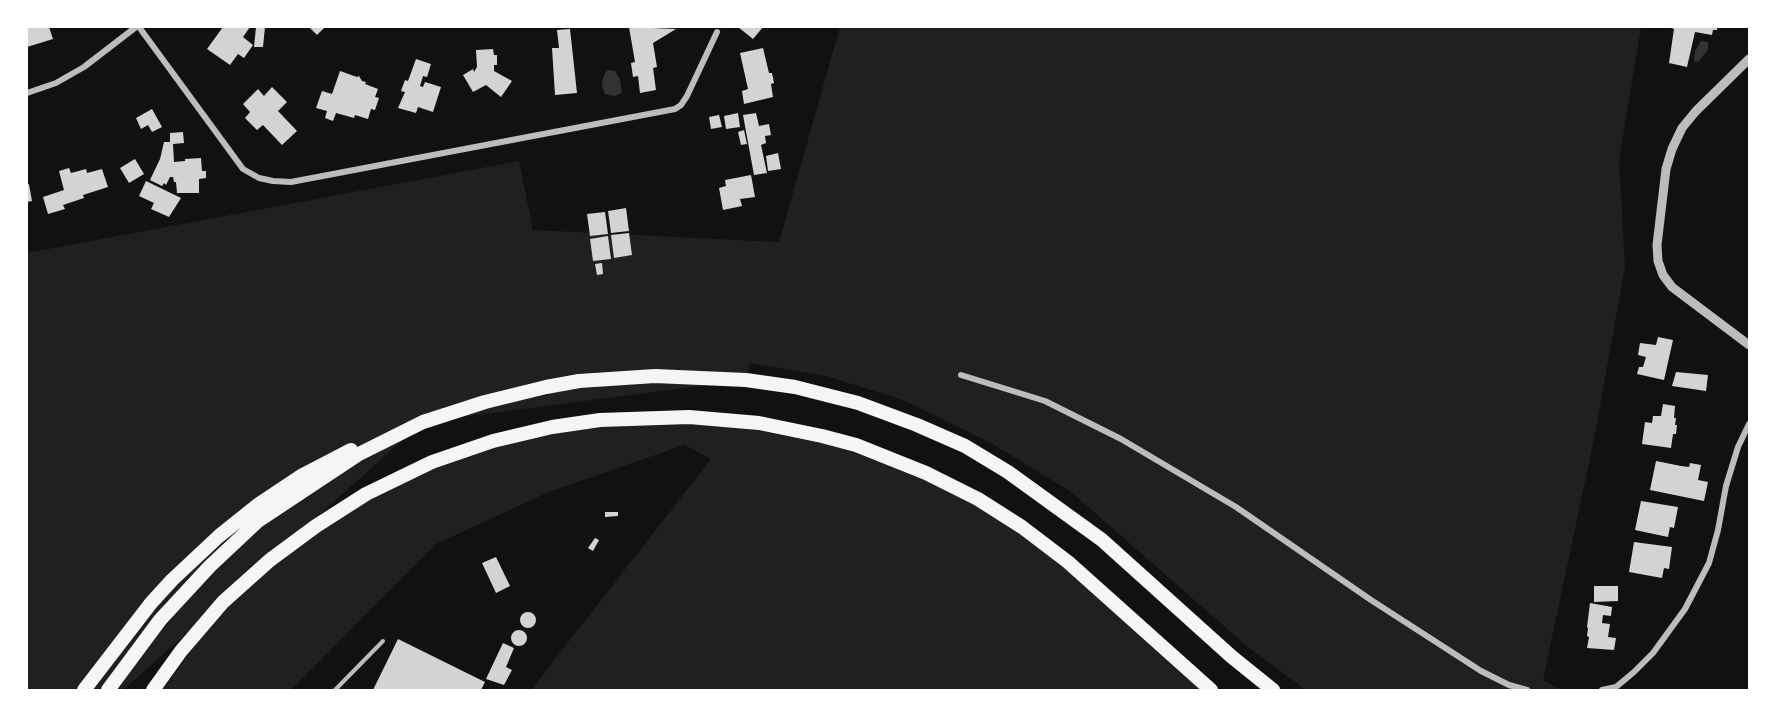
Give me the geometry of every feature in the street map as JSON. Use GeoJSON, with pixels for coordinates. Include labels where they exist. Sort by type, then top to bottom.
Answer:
{"type":"FeatureCollection","features":[{"type":"Feature","properties":{"kind":"highway"},"geometry":{"type":"LineString","coordinates":[[84,690],[128,631],[172,580],[219,536],[259,504],[301,476],[347,451],[423,422],[485,402],[546,387],[612,378],[696,377],[746,380],[795,387],[858,404],[917,425],[965,446],[1008,472],[1102,540],[1232,657],[1273,690]]}},
{"type":"Feature","properties":{"kind":"highway"},"geometry":{"type":"LineString","coordinates":[[153,690],[181,651],[223,602],[270,560],[316,526],[366,494],[432,462],[493,441],[588,421],[646,417],[721,418],[759,423],[856,445],[926,473],[978,499],[1022,527],[1068,562],[1211,690]]}},
{"type":"Feature","properties":{"kind":"highway"},"geometry":{"type":"LineString","coordinates":[[108,690],[160,620],[210,566],[258,521],[359,454],[423,422]]}},
{"type":"Feature","properties":{"kind":"highway"},"geometry":{"type":"LineString","coordinates":[[161,690],[223,602]]}},
{"type":"Feature","properties":{"kind":"street"},"geometry":{"type":"LineString","coordinates":[[27,93],[56,83],[84,67],[138,27],[243,169],[259,178],[291,182],[675,109],[687,96],[717,32]]}},
{"type":"Feature","properties":{"kind":"street"},"geometry":{"type":"LineString","coordinates":[[1749,59],[1682,128],[1672,149],[1666,170],[1657,245],[1662,274],[1672,287],[1749,345]]}},
{"type":"Feature","properties":{"kind":"street"},"geometry":{"type":"LineString","coordinates":[[961,375],[1045,401],[1121,438],[1236,507],[1371,600],[1481,671],[1509,685],[1527,690]]}},
{"type":"Feature","properties":{"kind":"street"},"geometry":{"type":"LineString","coordinates":[[1602,690],[1616,687],[1634,672],[1653,653],[1685,609],[1709,563],[1726,486],[1738,447],[1749,424]]}},
{"type":"Feature","properties":{"kind":"lane"},"geometry":{"type":"LineString","coordinates":[[335,690],[383,641]]}},
{"type":"Feature","properties":{"kind":"shaded area"},"geometry":{"type":"Polygon","coordinates":[[[840,27],[1641,27],[1619,161],[1625,267],[1595,434],[1543,680],[1561,690],[1306,690],[1249,648],[1071,492],[991,443],[903,400],[826,376],[750,363],[746,380],[423,422],[123,690],[27,690],[27,253],[519,161],[533,230],[779,242],[840,27]]]}},
{"type":"Feature","properties":{"kind":"shaded area"},"geometry":{"type":"Polygon","coordinates":[[[1701,41],[1708,42],[1708,50],[1698,62],[1694,61],[1695,51],[1701,41]]]}},
{"type":"Feature","properties":{"kind":"shaded area"},"geometry":{"type":"Polygon","coordinates":[[[607,70],[615,71],[620,80],[622,93],[614,96],[605,94],[602,87],[607,70]]]}},
{"type":"Feature","properties":{"kind":"shaded area"},"geometry":{"type":"Polygon","coordinates":[[[731,421],[855,447],[929,477],[1021,529],[1208,690],[531,690],[711,459],[684,445],[549,492],[436,544],[291,690],[163,690],[225,603],[318,527],[437,462],[556,428],[731,421]]]}},
{"type":"Feature","properties":{"kind":"building"},"geometry":{"type":"Polygon","coordinates":[[[27,27],[49,27],[53,39],[27,47],[27,27]]]}},
{"type":"Feature","properties":{"kind":"building"},"geometry":{"type":"Polygon","coordinates":[[[223,27],[250,27],[243,37],[253,45],[244,58],[238,54],[230,65],[207,49],[223,27]]]}},
{"type":"Feature","properties":{"kind":"building"},"geometry":{"type":"Polygon","coordinates":[[[256,27],[265,27],[263,47],[254,47],[256,27]]]}},
{"type":"Feature","properties":{"kind":"building"},"geometry":{"type":"Polygon","coordinates":[[[309,27],[325,27],[317,35],[309,27]]]}},
{"type":"Feature","properties":{"kind":"building"},"geometry":{"type":"Polygon","coordinates":[[[629,27],[676,29],[653,43],[657,67],[653,68],[656,90],[640,93],[638,76],[633,77],[631,63],[635,62],[629,27]]]}},
{"type":"Feature","properties":{"kind":"building"},"geometry":{"type":"Polygon","coordinates":[[[738,27],[763,27],[753,39],[738,27]]]}},
{"type":"Feature","properties":{"kind":"building"},"geometry":{"type":"Polygon","coordinates":[[[1669,27],[1717,27],[1717,30],[1713,30],[1712,35],[1695,32],[1687,67],[1669,63],[1674,29],[1669,27]]]}},
{"type":"Feature","properties":{"kind":"building"},"geometry":{"type":"Polygon","coordinates":[[[570,29],[577,93],[555,95],[552,48],[559,48],[557,30],[570,29]]]}},
{"type":"Feature","properties":{"kind":"building"},"geometry":{"type":"Polygon","coordinates":[[[763,48],[769,73],[772,73],[773,97],[744,104],[742,91],[748,89],[740,53],[763,48]]]}},
{"type":"Feature","properties":{"kind":"building"},"geometry":{"type":"Polygon","coordinates":[[[493,49],[494,55],[497,55],[497,65],[494,65],[494,71],[512,81],[501,97],[486,85],[473,92],[463,75],[473,69],[474,72],[477,67],[476,50],[493,49]]]}},
{"type":"Feature","properties":{"kind":"building"},"geometry":{"type":"Polygon","coordinates":[[[416,59],[431,64],[427,77],[423,76],[420,86],[423,87],[425,82],[441,87],[433,112],[418,107],[416,113],[398,108],[405,92],[401,91],[405,80],[408,81],[416,59]]]}},
{"type":"Feature","properties":{"kind":"building"},"geometry":{"type":"Polygon","coordinates":[[[340,71],[359,76],[362,81],[366,82],[365,84],[378,89],[375,97],[379,98],[375,110],[371,109],[368,119],[336,113],[333,121],[325,118],[327,111],[316,108],[322,91],[332,94],[340,71]]]}},
{"type":"Feature","properties":{"kind":"building"},"geometry":{"type":"Polygon","coordinates":[[[272,87],[287,102],[278,111],[297,131],[282,145],[263,125],[257,130],[245,118],[250,112],[243,104],[258,89],[264,96],[272,87]]]}},
{"type":"Feature","properties":{"kind":"building"},"geometry":{"type":"Polygon","coordinates":[[[152,109],[162,127],[152,132],[148,125],[141,129],[136,118],[152,109]]]}},
{"type":"Feature","properties":{"kind":"building"},"geometry":{"type":"Polygon","coordinates":[[[738,113],[740,127],[726,129],[724,116],[738,113]]]}},
{"type":"Feature","properties":{"kind":"building"},"geometry":{"type":"Polygon","coordinates":[[[756,113],[759,126],[769,124],[771,135],[765,136],[766,143],[761,145],[767,173],[754,175],[743,115],[756,113]]]}},
{"type":"Feature","properties":{"kind":"building"},"geometry":{"type":"Polygon","coordinates":[[[719,115],[722,127],[711,129],[709,117],[719,115]]]}},
{"type":"Feature","properties":{"kind":"building"},"geometry":{"type":"Polygon","coordinates":[[[744,130],[747,144],[741,145],[738,132],[744,130]]]}},
{"type":"Feature","properties":{"kind":"building"},"geometry":{"type":"Polygon","coordinates":[[[183,132],[184,143],[173,144],[174,162],[201,158],[202,171],[206,171],[206,178],[199,179],[199,193],[177,193],[173,177],[170,177],[166,185],[164,183],[162,186],[150,180],[160,159],[164,142],[170,142],[170,133],[183,132]]]}},
{"type":"Feature","properties":{"kind":"building"},"geometry":{"type":"Polygon","coordinates":[[[778,153],[781,169],[768,171],[766,156],[778,153]]]}},
{"type":"Feature","properties":{"kind":"building"},"geometry":{"type":"Polygon","coordinates":[[[135,159],[144,174],[129,183],[120,168],[135,159]]]}},
{"type":"Feature","properties":{"kind":"building"},"geometry":{"type":"Polygon","coordinates":[[[69,168],[71,173],[86,169],[87,173],[102,169],[108,187],[83,195],[84,198],[63,205],[65,209],[48,214],[43,197],[64,190],[59,171],[69,168]]]}},
{"type":"Feature","properties":{"kind":"building"},"geometry":{"type":"Polygon","coordinates":[[[751,175],[755,197],[740,199],[742,206],[723,210],[719,188],[726,186],[725,180],[751,175]]]}},
{"type":"Feature","properties":{"kind":"building"},"geometry":{"type":"Polygon","coordinates":[[[146,181],[181,198],[169,217],[151,209],[154,203],[139,196],[146,181]]]}},
{"type":"Feature","properties":{"kind":"building"},"geometry":{"type":"Polygon","coordinates":[[[29,184],[32,201],[27,202],[27,185],[29,184]]]}},
{"type":"Feature","properties":{"kind":"building"},"geometry":{"type":"Polygon","coordinates":[[[626,208],[629,231],[611,233],[608,211],[626,208]]]}},
{"type":"Feature","properties":{"kind":"building"},"geometry":{"type":"Polygon","coordinates":[[[605,212],[608,234],[590,236],[587,214],[605,212]]]}},
{"type":"Feature","properties":{"kind":"building"},"geometry":{"type":"Polygon","coordinates":[[[629,233],[632,255],[614,258],[611,235],[629,233]]]}},
{"type":"Feature","properties":{"kind":"building"},"geometry":{"type":"Polygon","coordinates":[[[608,236],[611,259],[593,261],[590,239],[608,236]]]}},
{"type":"Feature","properties":{"kind":"building"},"geometry":{"type":"Polygon","coordinates":[[[602,263],[603,274],[597,275],[595,264],[602,263]]]}},
{"type":"Feature","properties":{"kind":"building"},"geometry":{"type":"Polygon","coordinates":[[[1658,337],[1673,340],[1664,380],[1637,374],[1639,367],[1643,367],[1646,357],[1638,355],[1640,343],[1656,345],[1658,337]]]}},
{"type":"Feature","properties":{"kind":"building"},"geometry":{"type":"Polygon","coordinates":[[[1676,372],[1708,375],[1706,391],[1672,386],[1676,372]]]}},
{"type":"Feature","properties":{"kind":"building"},"geometry":{"type":"Polygon","coordinates":[[[1663,404],[1675,406],[1674,418],[1676,418],[1675,425],[1677,425],[1671,448],[1642,444],[1645,422],[1652,423],[1653,416],[1661,416],[1663,404]]]}},
{"type":"Feature","properties":{"kind":"building"},"geometry":{"type":"Polygon","coordinates":[[[1656,461],[1689,467],[1690,463],[1701,465],[1698,480],[1708,482],[1704,501],[1650,490],[1656,461]]]}},
{"type":"Feature","properties":{"kind":"building"},"geometry":{"type":"Polygon","coordinates":[[[1641,501],[1678,507],[1674,528],[1670,527],[1668,537],[1635,530],[1641,501]]]}},
{"type":"Feature","properties":{"kind":"building"},"geometry":{"type":"Polygon","coordinates":[[[605,512],[618,512],[618,516],[605,517],[605,512]]]}},
{"type":"Feature","properties":{"kind":"building"},"geometry":{"type":"Polygon","coordinates":[[[595,538],[599,540],[593,551],[588,548],[595,538]]]}},
{"type":"Feature","properties":{"kind":"building"},"geometry":{"type":"Polygon","coordinates":[[[1634,542],[1672,547],[1669,569],[1664,568],[1662,578],[1629,572],[1634,542]]]}},
{"type":"Feature","properties":{"kind":"building"},"geometry":{"type":"Polygon","coordinates":[[[496,557],[510,586],[496,593],[482,563],[496,557]]]}},
{"type":"Feature","properties":{"kind":"building"},"geometry":{"type":"Polygon","coordinates":[[[1594,586],[1618,586],[1618,601],[1594,602],[1594,586]]]}},
{"type":"Feature","properties":{"kind":"building"},"geometry":{"type":"Polygon","coordinates":[[[1590,603],[1612,607],[1611,616],[1603,615],[1602,623],[1610,624],[1608,637],[1616,638],[1614,650],[1587,648],[1590,603]]]}},
{"type":"Feature","properties":{"kind":"building"},"geometry":{"type":"Polygon","coordinates":[[[525,612],[531,612],[536,620],[534,626],[525,628],[520,623],[520,617],[525,612]]]}},
{"type":"Feature","properties":{"kind":"building"},"geometry":{"type":"Polygon","coordinates":[[[516,630],[522,630],[527,638],[525,644],[516,646],[511,641],[511,635],[516,630]]]}},
{"type":"Feature","properties":{"kind":"building"},"geometry":{"type":"Polygon","coordinates":[[[398,639],[485,682],[481,690],[373,690],[398,639]]]}},
{"type":"Feature","properties":{"kind":"building"},"geometry":{"type":"Polygon","coordinates":[[[503,643],[514,648],[506,667],[512,670],[504,685],[486,679],[503,643]]]}}]}
